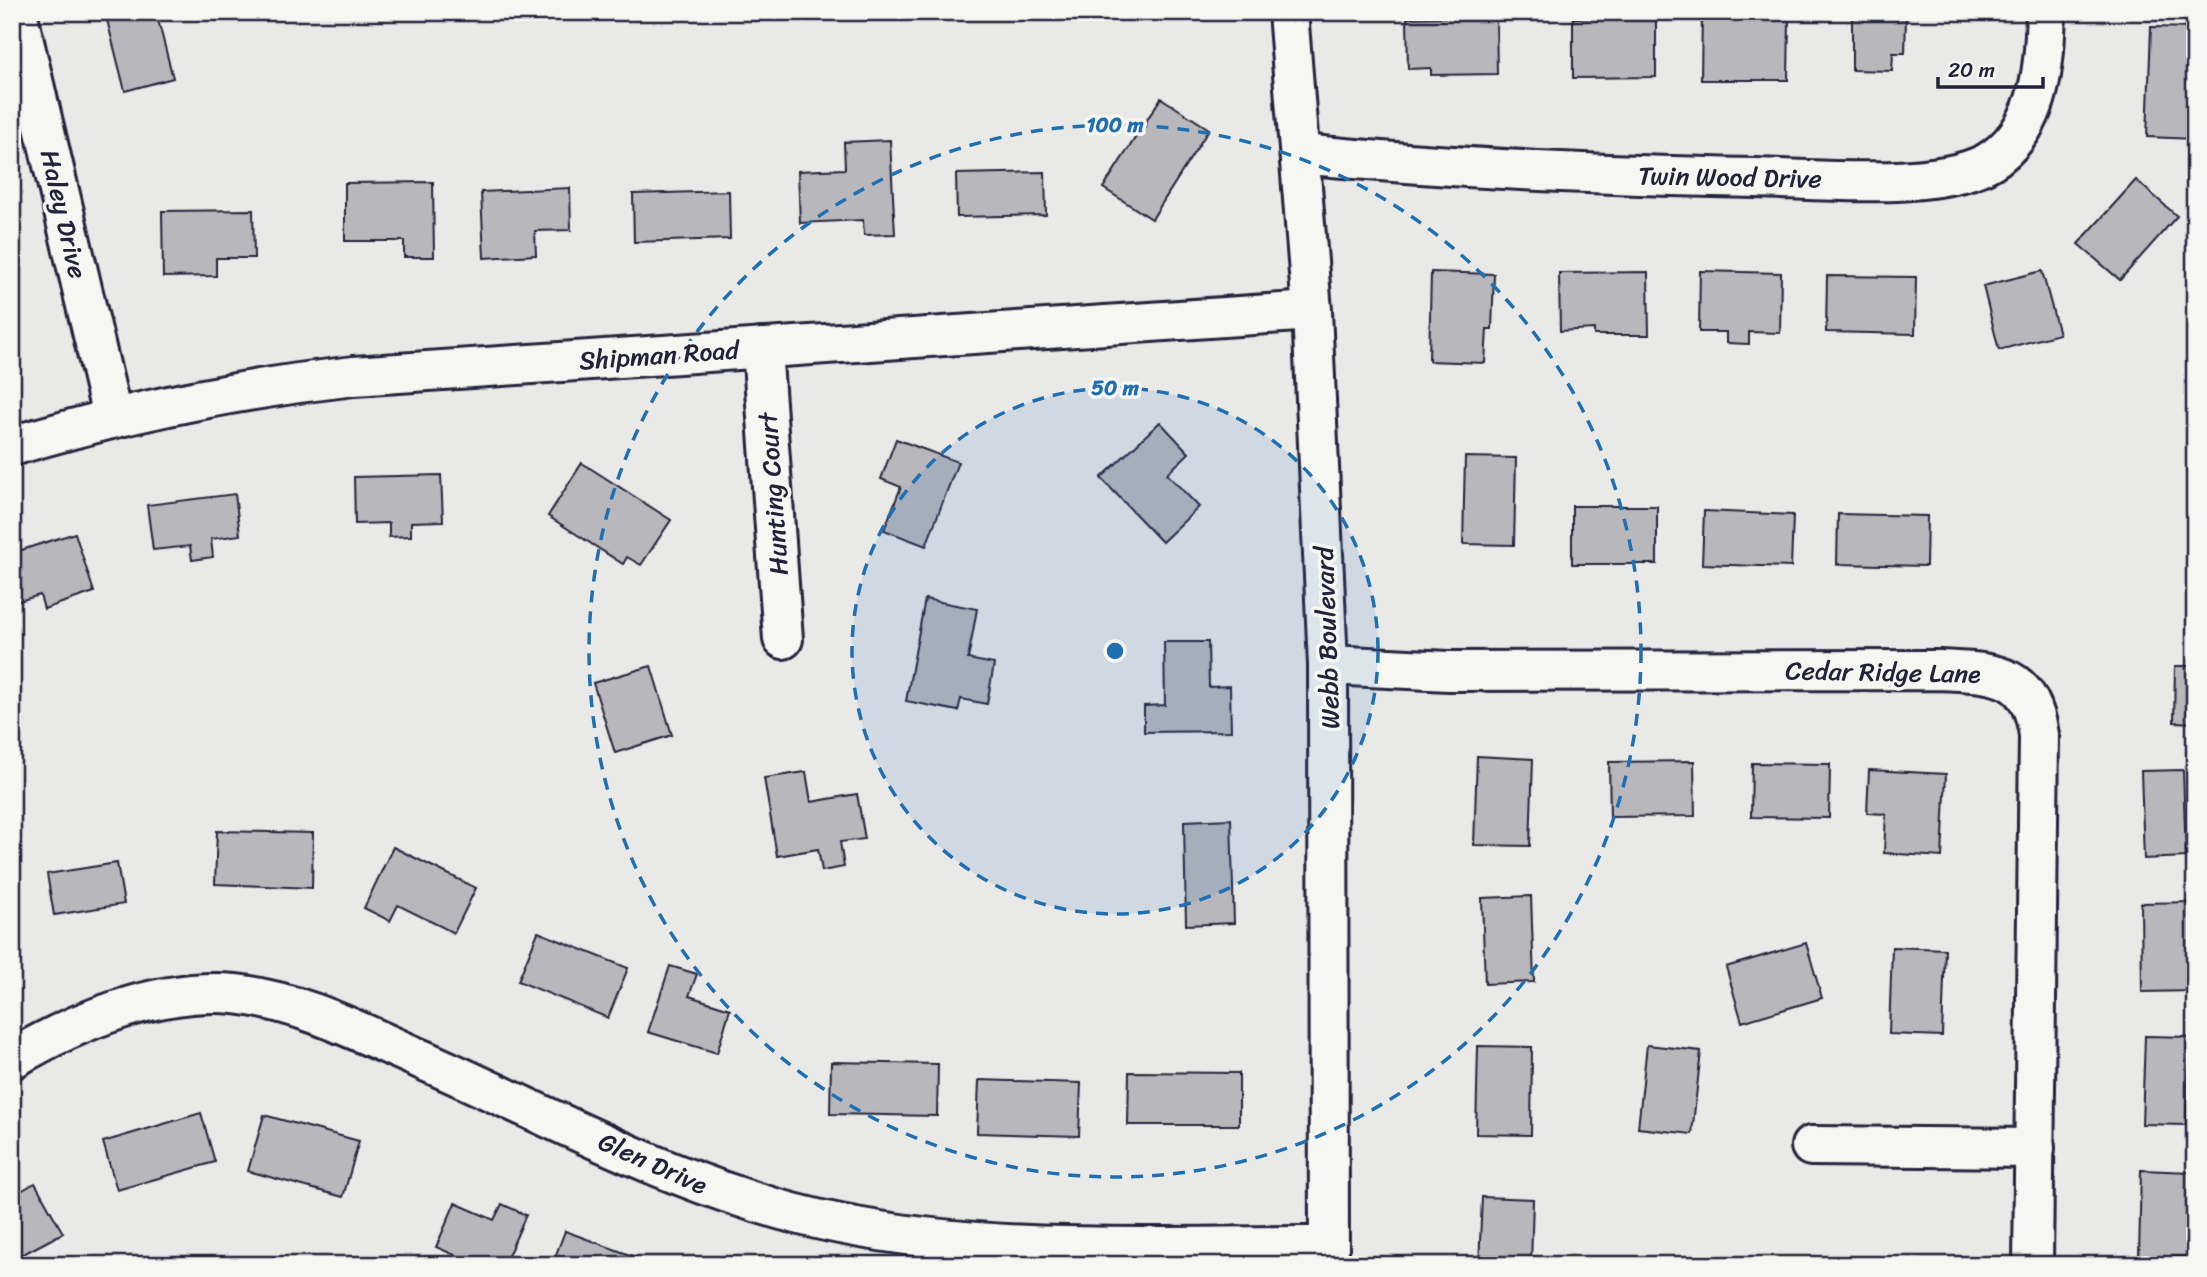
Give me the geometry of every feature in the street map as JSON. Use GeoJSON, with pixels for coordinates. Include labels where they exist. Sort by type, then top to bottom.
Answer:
{"type":"FeatureCollection","features":[{"type":"Feature","properties":{"kind":"street","name":"Haley Drive"},"geometry":{"type":"LineString","coordinates":[[17,12],[112,416]]}},
{"type":"Feature","properties":{"kind":"street","name":"Webb Boulevard"},"geometry":{"type":"LineString","coordinates":[[1289,12],[1312,311],[1328,665],[1329,1256]]}},
{"type":"Feature","properties":{"kind":"street","name":"Twin Wood Drive"},"geometry":{"type":"LineString","coordinates":[[1301,154],[1430,167],[1602,175],[1895,181],[1964,172],[1995,158],[2019,134],[2036,99],[2044,69],[2046,12]]}},
{"type":"Feature","properties":{"kind":"street","name":"Shipman Road"},"geometry":{"type":"LineString","coordinates":[[12,446],[112,416],[204,397],[354,376],[1312,311]]}},
{"type":"Feature","properties":{"kind":"street","name":"Hunting Court"},"geometry":{"type":"LineString","coordinates":[[762,348],[783,639]]}},
{"type":"Feature","properties":{"kind":"street","name":"Cedar Ridge Lane"},"geometry":{"type":"LineString","coordinates":[[1328,665],[1449,671],[1940,670],[1993,674],[2010,681],[2030,697],[2039,735],[2033,1265]]}},
{"type":"Feature","properties":{"kind":"street","name":"Glen Drive"},"geometry":{"type":"LineString","coordinates":[[12,1059],[125,1008],[178,996],[232,994],[284,1003],[363,1034],[715,1190],[839,1224],[922,1238],[1329,1256]]}},
{"type":"Feature","properties":{"kind":"street"},"geometry":{"type":"LineString","coordinates":[[1811,1146],[2035,1148]]}},
{"type":"Feature","properties":{"kind":"building"},"geometry":{"type":"Polygon","coordinates":[[[105,12],[156,12],[173,78],[125,91],[105,12]]]}},
{"type":"Feature","properties":{"kind":"building"},"geometry":{"type":"Polygon","coordinates":[[[1604,12],[1656,12],[1656,77],[1573,78],[1573,18],[1604,18],[1604,12]]]}},
{"type":"Feature","properties":{"kind":"building"},"geometry":{"type":"Polygon","coordinates":[[[1702,12],[1755,12],[1755,19],[1789,19],[1788,80],[1701,80],[1702,12]]]}},
{"type":"Feature","properties":{"kind":"building"},"geometry":{"type":"Polygon","coordinates":[[[1496,16],[1497,74],[1431,75],[1431,68],[1408,69],[1407,18],[1496,16]]]}},
{"type":"Feature","properties":{"kind":"building"},"geometry":{"type":"Polygon","coordinates":[[[1852,18],[1906,18],[1905,53],[1893,53],[1892,71],[1852,70],[1852,18]]]}},
{"type":"Feature","properties":{"kind":"building"},"geometry":{"type":"Polygon","coordinates":[[[2151,27],[2195,28],[2195,139],[2147,137],[2151,27]]]}},
{"type":"Feature","properties":{"kind":"building"},"geometry":{"type":"Polygon","coordinates":[[[1161,98],[1209,129],[1152,219],[1103,188],[1161,98]]]}},
{"type":"Feature","properties":{"kind":"building"},"geometry":{"type":"Polygon","coordinates":[[[890,140],[895,234],[864,235],[863,220],[800,223],[798,171],[845,169],[844,142],[890,140]]]}},
{"type":"Feature","properties":{"kind":"building"},"geometry":{"type":"Polygon","coordinates":[[[1045,172],[1046,215],[957,217],[956,174],[1045,172]]]}},
{"type":"Feature","properties":{"kind":"building"},"geometry":{"type":"Polygon","coordinates":[[[2136,180],[2177,216],[2120,280],[2078,244],[2136,180]]]}},
{"type":"Feature","properties":{"kind":"building"},"geometry":{"type":"Polygon","coordinates":[[[433,182],[434,257],[404,257],[404,241],[345,241],[345,183],[433,182]]]}},
{"type":"Feature","properties":{"kind":"building"},"geometry":{"type":"Polygon","coordinates":[[[570,188],[571,230],[535,231],[536,255],[484,258],[481,192],[570,188]]]}},
{"type":"Feature","properties":{"kind":"building"},"geometry":{"type":"Polygon","coordinates":[[[729,191],[730,239],[634,242],[633,194],[729,191]]]}},
{"type":"Feature","properties":{"kind":"building"},"geometry":{"type":"Polygon","coordinates":[[[253,210],[254,258],[216,258],[216,276],[163,277],[162,211],[253,210]]]}},
{"type":"Feature","properties":{"kind":"building"},"geometry":{"type":"Polygon","coordinates":[[[1700,271],[1781,273],[1780,333],[1749,332],[1749,344],[1726,343],[1726,332],[1699,332],[1700,271]]]}},
{"type":"Feature","properties":{"kind":"building"},"geometry":{"type":"Polygon","coordinates":[[[2042,271],[2059,334],[1999,350],[1983,286],[2042,271]]]}},
{"type":"Feature","properties":{"kind":"building"},"geometry":{"type":"Polygon","coordinates":[[[1431,272],[1494,274],[1492,329],[1487,329],[1485,363],[1429,361],[1431,272]]]}},
{"type":"Feature","properties":{"kind":"building"},"geometry":{"type":"Polygon","coordinates":[[[1648,272],[1649,335],[1594,335],[1594,329],[1560,331],[1559,273],[1648,272]]]}},
{"type":"Feature","properties":{"kind":"building"},"geometry":{"type":"Polygon","coordinates":[[[1827,276],[1916,277],[1915,334],[1826,332],[1827,276]]]}},
{"type":"Feature","properties":{"kind":"building"},"geometry":{"type":"Polygon","coordinates":[[[1160,422],[1189,453],[1167,474],[1199,507],[1162,542],[1101,478],[1160,422]]]}},
{"type":"Feature","properties":{"kind":"building"},"geometry":{"type":"Polygon","coordinates":[[[896,439],[958,462],[926,546],[884,530],[901,487],[881,479],[896,439]]]}},
{"type":"Feature","properties":{"kind":"building"},"geometry":{"type":"Polygon","coordinates":[[[1465,457],[1516,458],[1514,545],[1463,544],[1465,457]]]}},
{"type":"Feature","properties":{"kind":"building"},"geometry":{"type":"Polygon","coordinates":[[[582,463],[671,520],[641,565],[627,557],[623,564],[548,516],[582,463]]]}},
{"type":"Feature","properties":{"kind":"building"},"geometry":{"type":"Polygon","coordinates":[[[441,475],[443,521],[411,522],[411,536],[389,537],[389,523],[355,524],[354,477],[441,475]]]}},
{"type":"Feature","properties":{"kind":"building"},"geometry":{"type":"Polygon","coordinates":[[[235,494],[240,535],[211,539],[213,557],[192,560],[190,546],[153,550],[147,505],[235,494]]]}},
{"type":"Feature","properties":{"kind":"building"},"geometry":{"type":"Polygon","coordinates":[[[1572,506],[1657,506],[1657,564],[1572,564],[1572,506]]]}},
{"type":"Feature","properties":{"kind":"building"},"geometry":{"type":"Polygon","coordinates":[[[1704,511],[1793,515],[1791,567],[1702,564],[1704,511]]]}},
{"type":"Feature","properties":{"kind":"building"},"geometry":{"type":"Polygon","coordinates":[[[1838,514],[1927,516],[1926,566],[1837,564],[1838,514]]]}},
{"type":"Feature","properties":{"kind":"building"},"geometry":{"type":"Polygon","coordinates":[[[75,533],[94,592],[44,609],[40,595],[12,603],[12,553],[75,533]]]}},
{"type":"Feature","properties":{"kind":"building"},"geometry":{"type":"Polygon","coordinates":[[[925,599],[977,609],[968,659],[994,664],[987,704],[961,699],[958,711],[906,701],[925,599]]]}},
{"type":"Feature","properties":{"kind":"building"},"geometry":{"type":"Polygon","coordinates":[[[1164,642],[1208,642],[1209,687],[1230,686],[1231,731],[1144,732],[1144,706],[1165,705],[1164,642]]]}},
{"type":"Feature","properties":{"kind":"building"},"geometry":{"type":"Polygon","coordinates":[[[651,666],[672,735],[615,753],[593,683],[651,666]]]}},
{"type":"Feature","properties":{"kind":"building"},"geometry":{"type":"Polygon","coordinates":[[[2175,666],[2195,666],[2195,723],[2174,722],[2175,666]]]}},
{"type":"Feature","properties":{"kind":"building"},"geometry":{"type":"Polygon","coordinates":[[[1477,756],[1533,759],[1530,846],[1474,845],[1477,756]]]}},
{"type":"Feature","properties":{"kind":"building"},"geometry":{"type":"Polygon","coordinates":[[[1694,761],[1695,816],[1610,817],[1609,762],[1694,761]]]}},
{"type":"Feature","properties":{"kind":"building"},"geometry":{"type":"Polygon","coordinates":[[[1752,763],[1830,764],[1829,818],[1751,817],[1752,763]]]}},
{"type":"Feature","properties":{"kind":"building"},"geometry":{"type":"Polygon","coordinates":[[[1869,770],[1946,774],[1942,857],[1884,853],[1886,814],[1867,813],[1869,770]]]}},
{"type":"Feature","properties":{"kind":"building"},"geometry":{"type":"Polygon","coordinates":[[[2183,770],[2186,857],[2144,859],[2141,771],[2183,770]]]}},
{"type":"Feature","properties":{"kind":"building"},"geometry":{"type":"Polygon","coordinates":[[[806,772],[811,802],[857,794],[865,839],[840,842],[844,867],[822,871],[818,849],[777,856],[764,778],[806,772]]]}},
{"type":"Feature","properties":{"kind":"building"},"geometry":{"type":"Polygon","coordinates":[[[1231,819],[1234,923],[1186,925],[1184,821],[1231,819]]]}},
{"type":"Feature","properties":{"kind":"building"},"geometry":{"type":"Polygon","coordinates":[[[217,831],[313,833],[312,888],[215,884],[217,831]]]}},
{"type":"Feature","properties":{"kind":"building"},"geometry":{"type":"Polygon","coordinates":[[[393,847],[476,888],[454,933],[398,905],[390,921],[364,908],[393,847]]]}},
{"type":"Feature","properties":{"kind":"building"},"geometry":{"type":"Polygon","coordinates":[[[117,863],[124,904],[54,915],[47,874],[117,863]]]}},
{"type":"Feature","properties":{"kind":"building"},"geometry":{"type":"Polygon","coordinates":[[[1531,896],[1534,982],[1485,984],[1482,898],[1531,896]]]}},
{"type":"Feature","properties":{"kind":"building"},"geometry":{"type":"Polygon","coordinates":[[[2195,902],[2195,991],[2142,992],[2141,903],[2195,902]]]}},
{"type":"Feature","properties":{"kind":"building"},"geometry":{"type":"Polygon","coordinates":[[[538,932],[628,968],[608,1018],[518,981],[538,932]]]}},
{"type":"Feature","properties":{"kind":"building"},"geometry":{"type":"Polygon","coordinates":[[[1806,943],[1822,998],[1742,1022],[1726,967],[1806,943]]]}},
{"type":"Feature","properties":{"kind":"building"},"geometry":{"type":"Polygon","coordinates":[[[1892,947],[1945,949],[1942,1036],[1889,1034],[1892,947]]]}},
{"type":"Feature","properties":{"kind":"building"},"geometry":{"type":"Polygon","coordinates":[[[670,966],[697,974],[689,996],[730,1009],[717,1053],[648,1032],[670,966]]]}},
{"type":"Feature","properties":{"kind":"building"},"geometry":{"type":"Polygon","coordinates":[[[2145,1036],[2190,1037],[2186,1125],[2142,1124],[2145,1036]]]}},
{"type":"Feature","properties":{"kind":"building"},"geometry":{"type":"Polygon","coordinates":[[[1647,1045],[1701,1051],[1692,1134],[1638,1128],[1647,1045]]]}},
{"type":"Feature","properties":{"kind":"building"},"geometry":{"type":"Polygon","coordinates":[[[1478,1046],[1532,1047],[1531,1135],[1476,1134],[1478,1046]]]}},
{"type":"Feature","properties":{"kind":"building"},"geometry":{"type":"Polygon","coordinates":[[[831,1062],[938,1064],[937,1116],[830,1114],[831,1062]]]}},
{"type":"Feature","properties":{"kind":"building"},"geometry":{"type":"Polygon","coordinates":[[[1129,1072],[1239,1073],[1239,1125],[1128,1125],[1129,1072]]]}},
{"type":"Feature","properties":{"kind":"building"},"geometry":{"type":"Polygon","coordinates":[[[979,1080],[1081,1083],[1079,1136],[977,1133],[979,1080]]]}},
{"type":"Feature","properties":{"kind":"building"},"geometry":{"type":"Polygon","coordinates":[[[201,1113],[215,1162],[117,1190],[103,1142],[201,1113]]]}},
{"type":"Feature","properties":{"kind":"building"},"geometry":{"type":"Polygon","coordinates":[[[264,1115],[359,1141],[343,1197],[248,1171],[264,1115]]]}},
{"type":"Feature","properties":{"kind":"building"},"geometry":{"type":"Polygon","coordinates":[[[2141,1170],[2191,1172],[2190,1257],[2139,1257],[2141,1170]]]}},
{"type":"Feature","properties":{"kind":"building"},"geometry":{"type":"Polygon","coordinates":[[[35,1183],[63,1233],[12,1260],[12,1196],[35,1183]]]}},
{"type":"Feature","properties":{"kind":"building"},"geometry":{"type":"Polygon","coordinates":[[[1482,1197],[1533,1199],[1531,1265],[1479,1265],[1482,1197]]]}},
{"type":"Feature","properties":{"kind":"building"},"geometry":{"type":"Polygon","coordinates":[[[455,1203],[494,1220],[502,1204],[526,1215],[504,1265],[478,1265],[436,1247],[455,1203]]]}},
{"type":"Feature","properties":{"kind":"building"},"geometry":{"type":"Polygon","coordinates":[[[565,1231],[657,1265],[552,1265],[565,1231]]]}}]}
